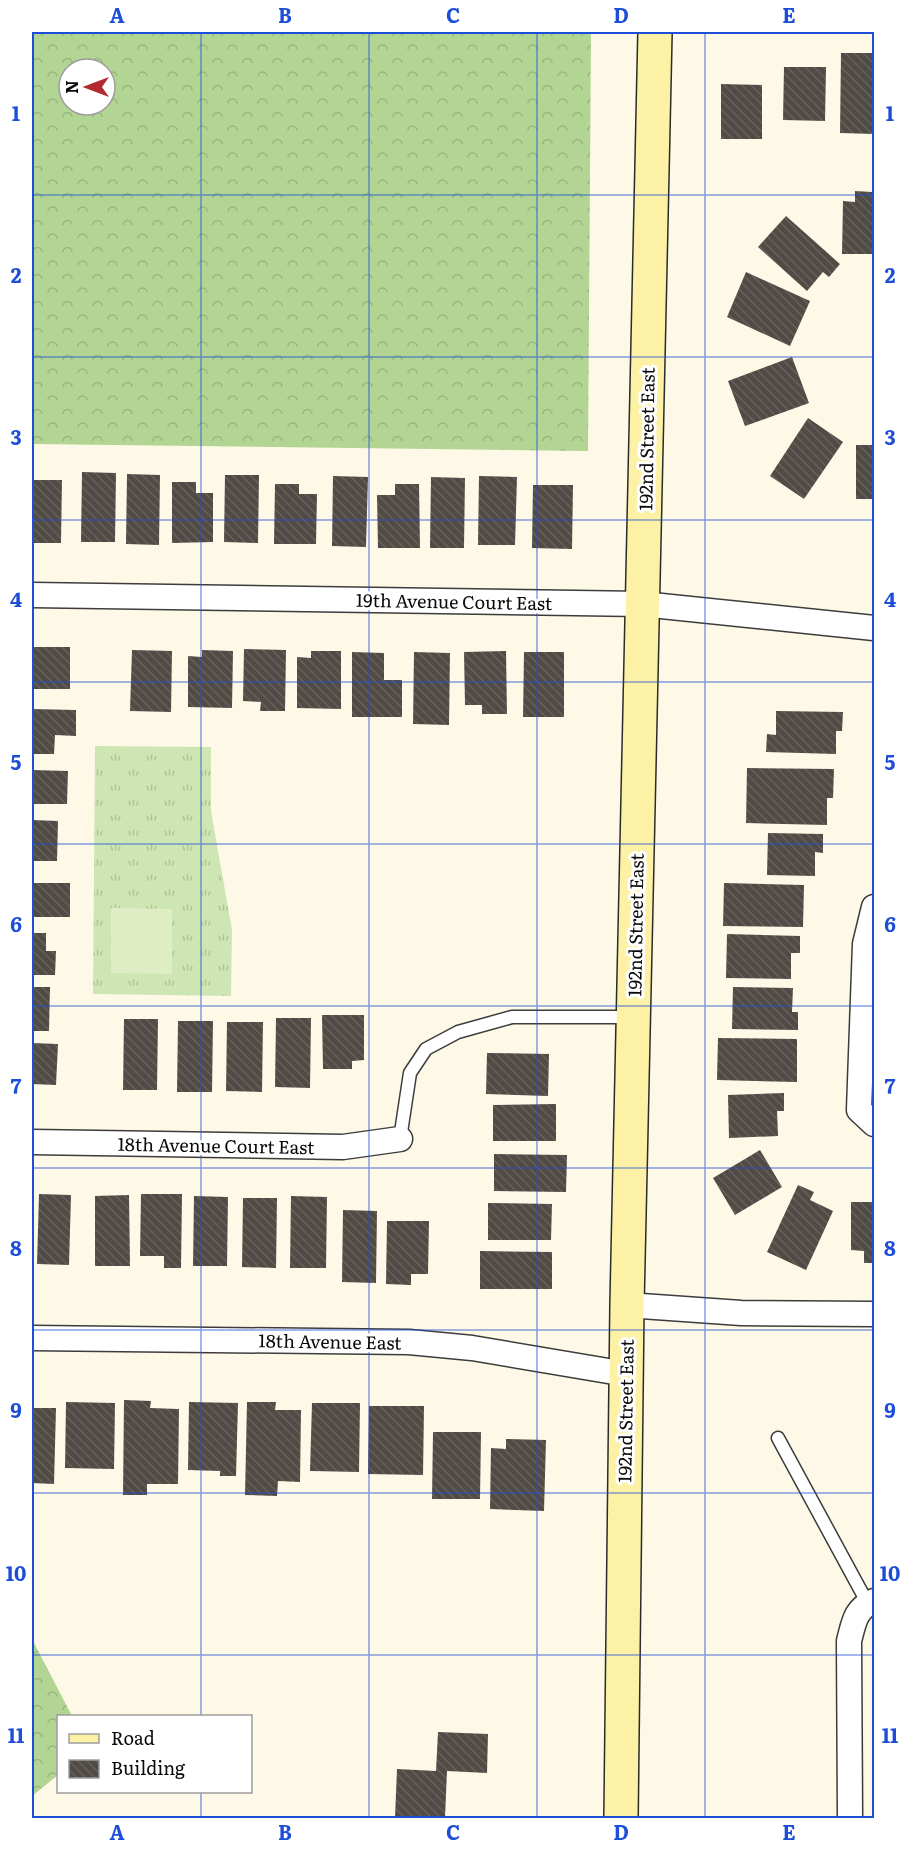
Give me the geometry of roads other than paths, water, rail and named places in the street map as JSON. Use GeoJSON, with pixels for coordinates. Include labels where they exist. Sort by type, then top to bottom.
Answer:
{"type":"FeatureCollection","features":[{"type":"Feature","properties":{"kind":"street","name":"192nd Street East"},"geometry":{"type":"LineString","coordinates":[[621,1818],[627,1305],[655,32]]}},
{"type":"Feature","properties":{"kind":"street","name":"19th Avenue Court East"},"geometry":{"type":"LineString","coordinates":[[32,595],[642,604],[874,628]]}},
{"type":"Feature","properties":{"kind":"street"},"geometry":{"type":"LineString","coordinates":[[867,1117],[865,944],[874,907]]}},
{"type":"Feature","properties":{"kind":"street","name":"18th Avenue Court East"},"geometry":{"type":"LineString","coordinates":[[32,1142],[343,1147],[400,1139]]}},
{"type":"Feature","properties":{"kind":"street"},"geometry":{"type":"LineString","coordinates":[[627,1305],[741,1313],[874,1314]]}},
{"type":"Feature","properties":{"kind":"street","name":"18th Avenue East"},"geometry":{"type":"LineString","coordinates":[[32,1338],[409,1342],[472,1348],[626,1374]]}},
{"type":"Feature","properties":{"kind":"street"},"geometry":{"type":"LineString","coordinates":[[850,1818],[849,1641],[855,1616],[871,1602]]}},
{"type":"Feature","properties":{"kind":"lane"},"geometry":{"type":"LineString","coordinates":[[400,1139],[410,1073],[426,1049],[458,1032],[512,1017],[633,1017]]}},
{"type":"Feature","properties":{"kind":"lane"},"geometry":{"type":"LineString","coordinates":[[778,1438],[871,1602]]}}]}
